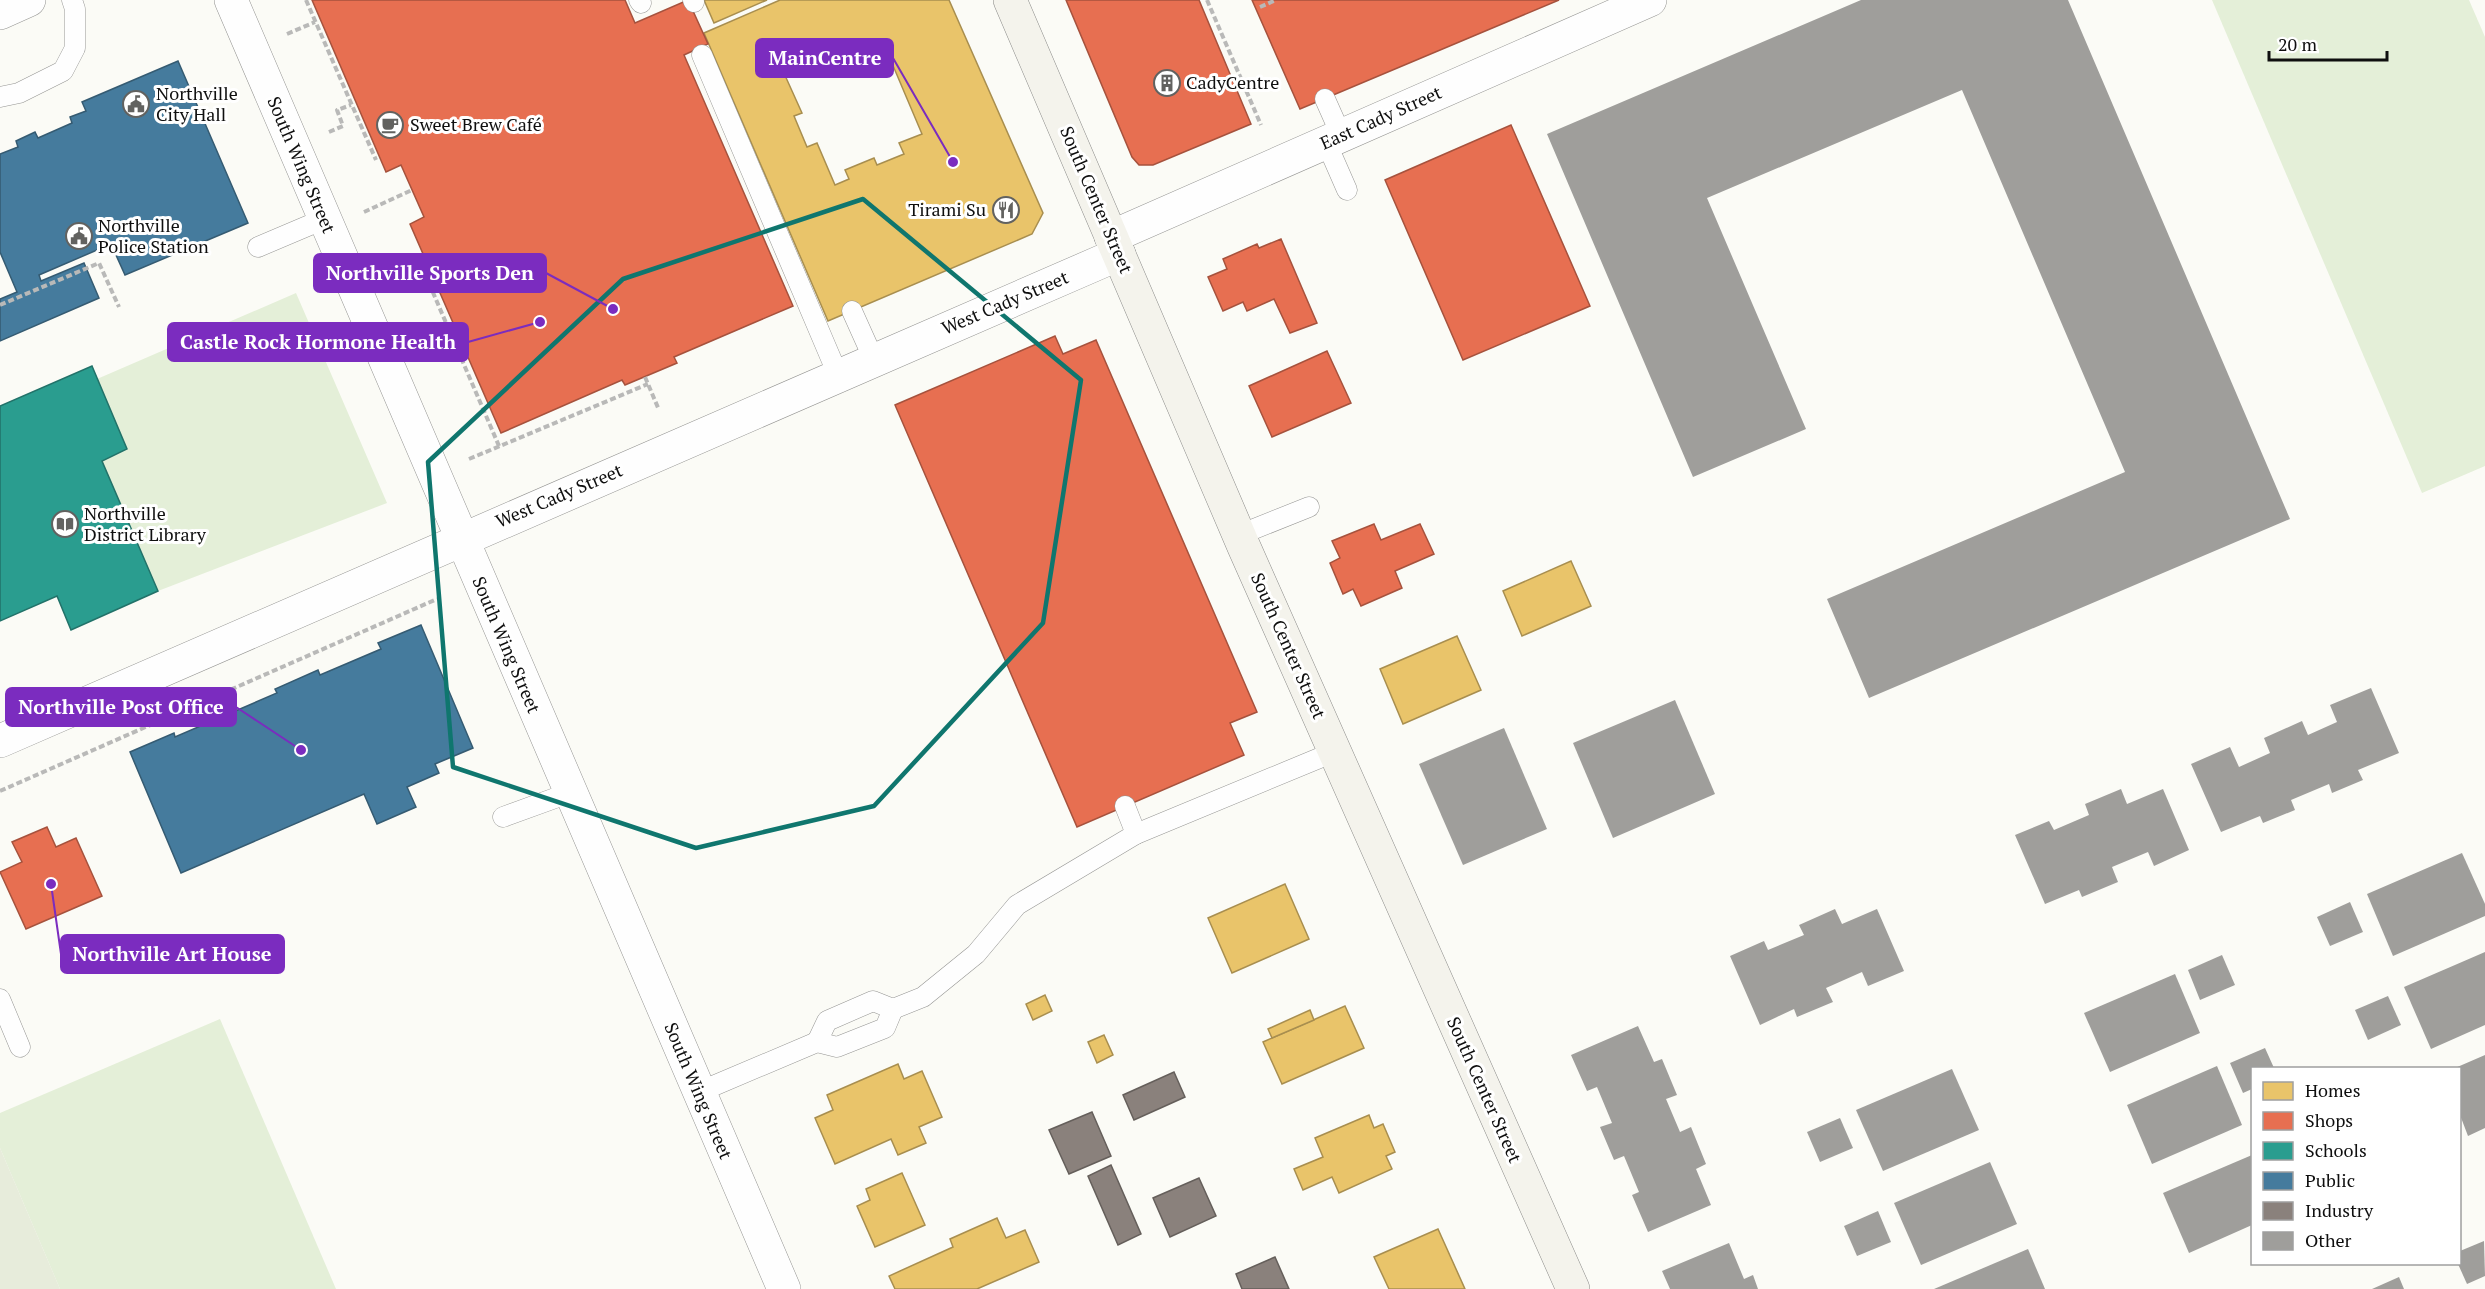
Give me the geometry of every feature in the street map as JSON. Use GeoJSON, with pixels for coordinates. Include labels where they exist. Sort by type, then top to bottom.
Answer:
{"type":"FeatureCollection","features":[{"type":"Feature","properties":{"kind":"main road","name":"South Center Street"},"geometry":{"type":"LineString","coordinates":[[1010,0],[1239,535],[1573,1289]]}},
{"type":"Feature","properties":{"kind":"street"},"geometry":{"type":"LineString","coordinates":[[0,13],[29,0]]}},
{"type":"Feature","properties":{"kind":"street","name":"South Wing Street"},"geometry":{"type":"LineString","coordinates":[[231,0],[460,539],[784,1289]]}},
{"type":"Feature","properties":{"kind":"street","name":"East Cady Street"},"geometry":{"type":"LineString","coordinates":[[1115,245],[1334,139],[1650,0]]}},
{"type":"Feature","properties":{"kind":"street","name":"West Cady Street"},"geometry":{"type":"LineString","coordinates":[[0,741],[873,360],[1115,245]]}},
{"type":"Feature","properties":{"kind":"lane"},"geometry":{"type":"LineString","coordinates":[[0,97],[19,93],[63,71],[75,48],[75,9],[72,0]]}},
{"type":"Feature","properties":{"kind":"lane"},"geometry":{"type":"LineString","coordinates":[[702,55],[838,375]]}},
{"type":"Feature","properties":{"kind":"lane"},"geometry":{"type":"LineString","coordinates":[[1325,99],[1347,190]]}},
{"type":"Feature","properties":{"kind":"lane"},"geometry":{"type":"LineString","coordinates":[[258,247],[324,219]]}},
{"type":"Feature","properties":{"kind":"lane"},"geometry":{"type":"LineString","coordinates":[[852,311],[873,360]]}},
{"type":"Feature","properties":{"kind":"lane"},"geometry":{"type":"LineString","coordinates":[[1239,535],[1309,507]]}},
{"type":"Feature","properties":{"kind":"lane"},"geometry":{"type":"LineString","coordinates":[[818,1042],[827,1021],[873,1001],[893,1009],[923,997],[976,954],[1017,905],[1136,834],[1334,752]]}},
{"type":"Feature","properties":{"kind":"lane"},"geometry":{"type":"LineString","coordinates":[[503,817],[569,793]]}},
{"type":"Feature","properties":{"kind":"lane"},"geometry":{"type":"LineString","coordinates":[[1125,806],[1136,834]]}},
{"type":"Feature","properties":{"kind":"lane"},"geometry":{"type":"LineString","coordinates":[[0,999],[20,1047]]}},
{"type":"Feature","properties":{"kind":"lane"},"geometry":{"type":"LineString","coordinates":[[699,1092],[818,1042],[837,1047],[885,1028],[893,1009]]}},
{"type":"Feature","properties":{"kind":"path"},"geometry":{"type":"LineString","coordinates":[[306,0],[376,160]]}},
{"type":"Feature","properties":{"kind":"path"},"geometry":{"type":"LineString","coordinates":[[1207,0],[1261,125]]}},
{"type":"Feature","properties":{"kind":"path"},"geometry":{"type":"LineString","coordinates":[[1260,7],[1276,0]]}},
{"type":"Feature","properties":{"kind":"path"},"geometry":{"type":"LineString","coordinates":[[287,34],[315,22]]}},
{"type":"Feature","properties":{"kind":"path"},"geometry":{"type":"LineString","coordinates":[[329,132],[343,126],[337,110],[351,105]]}},
{"type":"Feature","properties":{"kind":"path"},"geometry":{"type":"LineString","coordinates":[[364,212],[412,190]]}},
{"type":"Feature","properties":{"kind":"path"},"geometry":{"type":"LineString","coordinates":[[0,305],[99,263],[119,307]]}},
{"type":"Feature","properties":{"kind":"path"},"geometry":{"type":"LineString","coordinates":[[422,267],[499,446]]}},
{"type":"Feature","properties":{"kind":"path"},"geometry":{"type":"LineString","coordinates":[[645,376],[659,411]]}},
{"type":"Feature","properties":{"kind":"path"},"geometry":{"type":"LineString","coordinates":[[469,459],[648,384]]}},
{"type":"Feature","properties":{"kind":"path"},"geometry":{"type":"LineString","coordinates":[[0,791],[437,599]]}},
{"type":"Feature","properties":{"kind":"highlighted area"},"geometry":{"type":"Polygon","coordinates":[[[863,199],[1081,380],[1043,623],[874,806],[696,848],[453,767],[428,462],[623,279],[863,199]]]}},
{"type":"Feature","properties":{"kind":"green space"},"geometry":{"type":"Polygon","coordinates":[[[2212,0],[2469,0],[2485,37],[2485,466],[2422,493],[2212,0]]]}},
{"type":"Feature","properties":{"kind":"green space"},"geometry":{"type":"Polygon","coordinates":[[[296,293],[387,503],[158,591],[102,461],[127,449],[97,379],[296,293]]]}},
{"type":"Feature","properties":{"kind":"green space"},"geometry":{"type":"Polygon","coordinates":[[[220,1019],[336,1289],[60,1289],[0,1148],[0,1113],[220,1019]]]}},
{"type":"Feature","properties":{"kind":"green space"},"geometry":{"type":"Polygon","coordinates":[[[0,1148],[60,1289],[0,1289],[0,1148]]]}},
{"type":"Feature","properties":{"kind":"building: Homes"},"geometry":{"type":"Polygon","coordinates":[[[704,0],[767,0],[714,23],[704,0]]]}},
{"type":"Feature","properties":{"kind":"building: Homes"},"geometry":{"type":"Polygon","coordinates":[[[780,0],[949,0],[1043,213],[1032,234],[828,321],[704,33],[780,0]],[[883,42],[853,55],[849,45],[825,55],[827,62],[803,73],[799,64],[783,71],[802,113],[794,116],[807,147],[817,143],[835,185],[849,179],[845,170],[874,158],[877,165],[904,154],[899,143],[922,134],[883,42]]]}},
{"type":"Feature","properties":{"kind":"building: Homes"},"geometry":{"type":"Polygon","coordinates":[[[1571,561],[1591,606],[1522,636],[1503,591],[1571,561]]]}},
{"type":"Feature","properties":{"kind":"building: Homes"},"geometry":{"type":"Polygon","coordinates":[[[1457,636],[1481,690],[1403,724],[1380,669],[1457,636]]]}},
{"type":"Feature","properties":{"kind":"building: Homes"},"geometry":{"type":"Polygon","coordinates":[[[1285,884],[1309,939],[1232,973],[1208,918],[1285,884]]]}},
{"type":"Feature","properties":{"kind":"building: Homes"},"geometry":{"type":"Polygon","coordinates":[[[1045,995],[1052,1011],[1033,1020],[1026,1004],[1045,995]]]}},
{"type":"Feature","properties":{"kind":"building: Homes"},"geometry":{"type":"Polygon","coordinates":[[[1345,1006],[1364,1048],[1282,1084],[1263,1042],[1345,1006]]]}},
{"type":"Feature","properties":{"kind":"building: Homes"},"geometry":{"type":"Polygon","coordinates":[[[1310,1010],[1314,1020],[1272,1038],[1268,1029],[1310,1010]]]}},
{"type":"Feature","properties":{"kind":"building: Homes"},"geometry":{"type":"Polygon","coordinates":[[[1104,1035],[1113,1055],[1097,1063],[1088,1042],[1104,1035]]]}},
{"type":"Feature","properties":{"kind":"building: Homes"},"geometry":{"type":"Polygon","coordinates":[[[898,1064],[904,1079],[922,1071],[942,1117],[919,1127],[926,1143],[898,1155],[891,1139],[835,1164],[815,1118],[833,1110],[827,1095],[898,1064]]]}},
{"type":"Feature","properties":{"kind":"building: Homes"},"geometry":{"type":"Polygon","coordinates":[[[1369,1115],[1374,1128],[1383,1124],[1395,1152],[1386,1156],[1392,1169],[1339,1193],[1332,1177],[1303,1190],[1294,1169],[1323,1157],[1315,1138],[1369,1115]]]}},
{"type":"Feature","properties":{"kind":"building: Homes"},"geometry":{"type":"Polygon","coordinates":[[[902,1173],[925,1225],[875,1247],[857,1206],[870,1200],[866,1189],[902,1173]]]}},
{"type":"Feature","properties":{"kind":"building: Homes"},"geometry":{"type":"Polygon","coordinates":[[[997,1218],[1006,1238],[1025,1230],[1039,1262],[977,1289],[895,1289],[889,1276],[953,1247],[950,1239],[997,1218]]]}},
{"type":"Feature","properties":{"kind":"building: Homes"},"geometry":{"type":"Polygon","coordinates":[[[1438,1229],[1465,1289],[1389,1289],[1374,1257],[1438,1229]]]}},
{"type":"Feature","properties":{"kind":"building: Shops"},"geometry":{"type":"Polygon","coordinates":[[[312,0],[625,0],[635,23],[688,0],[708,44],[684,55],[793,306],[674,357],[677,363],[625,385],[622,380],[501,433],[410,224],[424,217],[401,165],[386,172],[312,0]]]}},
{"type":"Feature","properties":{"kind":"building: Shops","name":"CadyCentre"},"geometry":{"type":"Polygon","coordinates":[[[1066,0],[1199,0],[1251,124],[1153,165],[1139,165],[1132,157],[1066,0]]]}},
{"type":"Feature","properties":{"kind":"building: Shops"},"geometry":{"type":"Polygon","coordinates":[[[1252,0],[1559,0],[1300,109],[1252,0]]]}},
{"type":"Feature","properties":{"kind":"building: Shops"},"geometry":{"type":"Polygon","coordinates":[[[1511,125],[1590,306],[1463,360],[1385,180],[1511,125]]]}},
{"type":"Feature","properties":{"kind":"building: Shops"},"geometry":{"type":"Polygon","coordinates":[[[1281,239],[1317,323],[1290,333],[1274,299],[1247,311],[1243,302],[1223,311],[1208,277],[1227,269],[1223,259],[1257,244],[1259,248],[1281,239]]]}},
{"type":"Feature","properties":{"kind":"building: Shops"},"geometry":{"type":"Polygon","coordinates":[[[1055,336],[1063,354],[1096,340],[1257,712],[1230,723],[1244,755],[1077,827],[895,405],[1055,336]]]}},
{"type":"Feature","properties":{"kind":"building: Shops"},"geometry":{"type":"Polygon","coordinates":[[[1327,351],[1351,403],[1272,437],[1249,386],[1327,351]]]}},
{"type":"Feature","properties":{"kind":"building: Shops"},"geometry":{"type":"Polygon","coordinates":[[[1374,524],[1381,540],[1420,524],[1434,554],[1395,571],[1402,588],[1361,606],[1353,589],[1343,594],[1330,563],[1340,558],[1332,541],[1374,524]]]}},
{"type":"Feature","properties":{"kind":"building: Shops"},"geometry":{"type":"Polygon","coordinates":[[[47,827],[56,847],[76,838],[102,896],[26,929],[0,872],[22,862],[12,842],[47,827]]]}},
{"type":"Feature","properties":{"kind":"building: Schools","name":"Northville District Library"},"geometry":{"type":"Polygon","coordinates":[[[92,366],[127,449],[102,461],[158,591],[71,630],[57,596],[0,621],[0,406],[92,366]]]}},
{"type":"Feature","properties":{"kind":"building: Public"},"geometry":{"type":"Polygon","coordinates":[[[178,61],[248,223],[125,275],[111,244],[39,275],[41,281],[84,263],[99,298],[0,341],[0,299],[17,292],[0,252],[0,154],[18,147],[16,141],[35,132],[38,138],[72,123],[70,117],[86,111],[82,102],[178,61]]]}},
{"type":"Feature","properties":{"kind":"building: Public"},"geometry":{"type":"Polygon","coordinates":[[[421,625],[473,748],[435,764],[439,773],[407,787],[416,807],[377,824],[364,794],[181,873],[130,752],[174,733],[175,737],[277,693],[275,689],[318,670],[320,675],[381,649],[378,643],[421,625]]]}},
{"type":"Feature","properties":{"kind":"building: Industry"},"geometry":{"type":"Polygon","coordinates":[[[1174,1072],[1185,1097],[1134,1120],[1123,1095],[1174,1072]]]}},
{"type":"Feature","properties":{"kind":"building: Industry"},"geometry":{"type":"Polygon","coordinates":[[[1092,1112],[1111,1156],[1069,1174],[1049,1130],[1092,1112]]]}},
{"type":"Feature","properties":{"kind":"building: Industry"},"geometry":{"type":"Polygon","coordinates":[[[1111,1165],[1141,1234],[1118,1245],[1088,1176],[1111,1165]]]}},
{"type":"Feature","properties":{"kind":"building: Industry"},"geometry":{"type":"Polygon","coordinates":[[[1199,1178],[1216,1216],[1170,1237],[1153,1198],[1199,1178]]]}},
{"type":"Feature","properties":{"kind":"building: Industry"},"geometry":{"type":"Polygon","coordinates":[[[1275,1257],[1289,1289],[1242,1289],[1236,1274],[1275,1257]]]}},
{"type":"Feature","properties":{"kind":"building: Other"},"geometry":{"type":"Polygon","coordinates":[[[1861,0],[2068,0],[2290,519],[1869,698],[1827,599],[2125,472],[1962,90],[1707,198],[1806,429],[1693,477],[1547,134],[1861,0]]]}},
{"type":"Feature","properties":{"kind":"building: Other"},"geometry":{"type":"Polygon","coordinates":[[[2371,688],[2399,753],[2358,770],[2363,780],[2332,793],[2329,784],[2291,800],[2295,810],[2263,823],[2260,816],[2221,832],[2191,764],[2230,747],[2239,767],[2270,753],[2264,738],[2302,721],[2308,735],[2337,722],[2330,705],[2371,688]]]}},
{"type":"Feature","properties":{"kind":"building: Other"},"geometry":{"type":"Polygon","coordinates":[[[1675,700],[1715,794],[1613,838],[1573,743],[1675,700]]]}},
{"type":"Feature","properties":{"kind":"building: Other"},"geometry":{"type":"Polygon","coordinates":[[[1504,728],[1547,829],[1463,865],[1419,764],[1504,728]]]}},
{"type":"Feature","properties":{"kind":"building: Other"},"geometry":{"type":"Polygon","coordinates":[[[2121,789],[2127,804],[2163,789],[2189,850],[2154,866],[2148,852],[2112,867],[2118,882],[2082,897],[2079,890],[2045,904],[2015,835],[2049,821],[2054,830],[2089,815],[2085,804],[2121,789]]]}},
{"type":"Feature","properties":{"kind":"building: Other"},"geometry":{"type":"Polygon","coordinates":[[[2462,853],[2485,904],[2485,916],[2393,956],[2367,894],[2462,853]]]}},
{"type":"Feature","properties":{"kind":"building: Other"},"geometry":{"type":"Polygon","coordinates":[[[2350,902],[2363,932],[2330,946],[2317,917],[2350,902]]]}},
{"type":"Feature","properties":{"kind":"building: Other"},"geometry":{"type":"Polygon","coordinates":[[[1835,909],[1842,924],[1877,909],[1904,971],[1868,986],[1862,972],[1826,988],[1833,1002],[1797,1017],[1794,1009],[1760,1025],[1730,956],[1764,941],[1768,950],[1804,935],[1799,925],[1835,909]]]}},
{"type":"Feature","properties":{"kind":"building: Other"},"geometry":{"type":"Polygon","coordinates":[[[2485,952],[2485,1025],[2431,1049],[2404,987],[2485,952]]]}},
{"type":"Feature","properties":{"kind":"building: Other"},"geometry":{"type":"Polygon","coordinates":[[[2222,955],[2235,985],[2200,1000],[2188,970],[2222,955]]]}},
{"type":"Feature","properties":{"kind":"building: Other"},"geometry":{"type":"Polygon","coordinates":[[[2175,974],[2200,1033],[2110,1072],[2084,1013],[2175,974]]]}},
{"type":"Feature","properties":{"kind":"building: Other"},"geometry":{"type":"Polygon","coordinates":[[[2388,996],[2401,1025],[2368,1040],[2355,1010],[2388,996]]]}},
{"type":"Feature","properties":{"kind":"building: Other"},"geometry":{"type":"Polygon","coordinates":[[[1638,1026],[1654,1062],[1662,1059],[1677,1095],[1666,1099],[1680,1132],[1691,1127],[1706,1164],[1696,1169],[1711,1205],[1648,1232],[1632,1195],[1639,1192],[1624,1156],[1614,1160],[1600,1127],[1612,1123],[1597,1087],[1587,1091],[1571,1055],[1638,1026]]]}},
{"type":"Feature","properties":{"kind":"building: Other"},"geometry":{"type":"Polygon","coordinates":[[[2265,1048],[2274,1067],[2251,1067],[2251,1089],[2243,1093],[2230,1063],[2265,1048]]]}},
{"type":"Feature","properties":{"kind":"building: Other"},"geometry":{"type":"Polygon","coordinates":[[[2485,1055],[2485,1128],[2468,1136],[2461,1118],[2461,1067],[2457,1067],[2485,1055]]]}},
{"type":"Feature","properties":{"kind":"building: Other"},"geometry":{"type":"Polygon","coordinates":[[[2217,1066],[2242,1125],[2152,1164],[2127,1105],[2217,1066]]]}},
{"type":"Feature","properties":{"kind":"building: Other"},"geometry":{"type":"Polygon","coordinates":[[[1952,1069],[1979,1130],[1883,1171],[1856,1110],[1952,1069]]]}},
{"type":"Feature","properties":{"kind":"building: Other"},"geometry":{"type":"Polygon","coordinates":[[[1840,1118],[1853,1148],[1820,1162],[1807,1132],[1840,1118]]]}},
{"type":"Feature","properties":{"kind":"building: Other"},"geometry":{"type":"Polygon","coordinates":[[[2251,1155],[2251,1225],[2189,1253],[2163,1193],[2251,1155]]]}},
{"type":"Feature","properties":{"kind":"building: Other"},"geometry":{"type":"Polygon","coordinates":[[[1990,1162],[2017,1224],[1921,1265],[1894,1203],[1990,1162]]]}},
{"type":"Feature","properties":{"kind":"building: Other"},"geometry":{"type":"Polygon","coordinates":[[[1878,1211],[1891,1242],[1857,1256],[1844,1226],[1878,1211]]]}},
{"type":"Feature","properties":{"kind":"building: Other"},"geometry":{"type":"Polygon","coordinates":[[[2484,1241],[2485,1276],[2467,1284],[2458,1265],[2461,1265],[2461,1251],[2484,1241]]]}},
{"type":"Feature","properties":{"kind":"building: Other"},"geometry":{"type":"Polygon","coordinates":[[[1729,1243],[1744,1279],[1753,1275],[1758,1289],[1670,1289],[1662,1271],[1729,1243]]]}},
{"type":"Feature","properties":{"kind":"building: Other"},"geometry":{"type":"Polygon","coordinates":[[[2028,1249],[2045,1289],[1934,1289],[2028,1249]]]}},
{"type":"Feature","properties":{"kind":"building: Other"},"geometry":{"type":"Polygon","coordinates":[[[2399,1277],[2404,1289],[2372,1289],[2399,1277]]]}},
{"type":"Feature","properties":{"kind":"place","name":"CadyCentre"},"geometry":{"type":"Point","coordinates":[1167,83]}},
{"type":"Feature","properties":{"kind":"place","name":"Northville City Hall"},"geometry":{"type":"Point","coordinates":[136,104]}},
{"type":"Feature","properties":{"kind":"place","name":"Sweet Brew Café"},"geometry":{"type":"Point","coordinates":[390,125]}},
{"type":"Feature","properties":{"kind":"place","name":"MainCentre"},"geometry":{"type":"Point","coordinates":[953,162]}},
{"type":"Feature","properties":{"kind":"place","name":"Tirami Su"},"geometry":{"type":"Point","coordinates":[1006,210]}},
{"type":"Feature","properties":{"kind":"place","name":"Northville Police Station"},"geometry":{"type":"Point","coordinates":[79,236]}},
{"type":"Feature","properties":{"kind":"place","name":"Northville Sports Den"},"geometry":{"type":"Point","coordinates":[613,309]}},
{"type":"Feature","properties":{"kind":"place","name":"Castle Rock Hormone Health"},"geometry":{"type":"Point","coordinates":[540,322]}},
{"type":"Feature","properties":{"kind":"place","name":"Northville District Library"},"geometry":{"type":"Point","coordinates":[65,524]}},
{"type":"Feature","properties":{"kind":"place","name":"Northville Post Office"},"geometry":{"type":"Point","coordinates":[301,750]}},
{"type":"Feature","properties":{"kind":"place","name":"Northville Art House"},"geometry":{"type":"Point","coordinates":[51,884]}}]}
